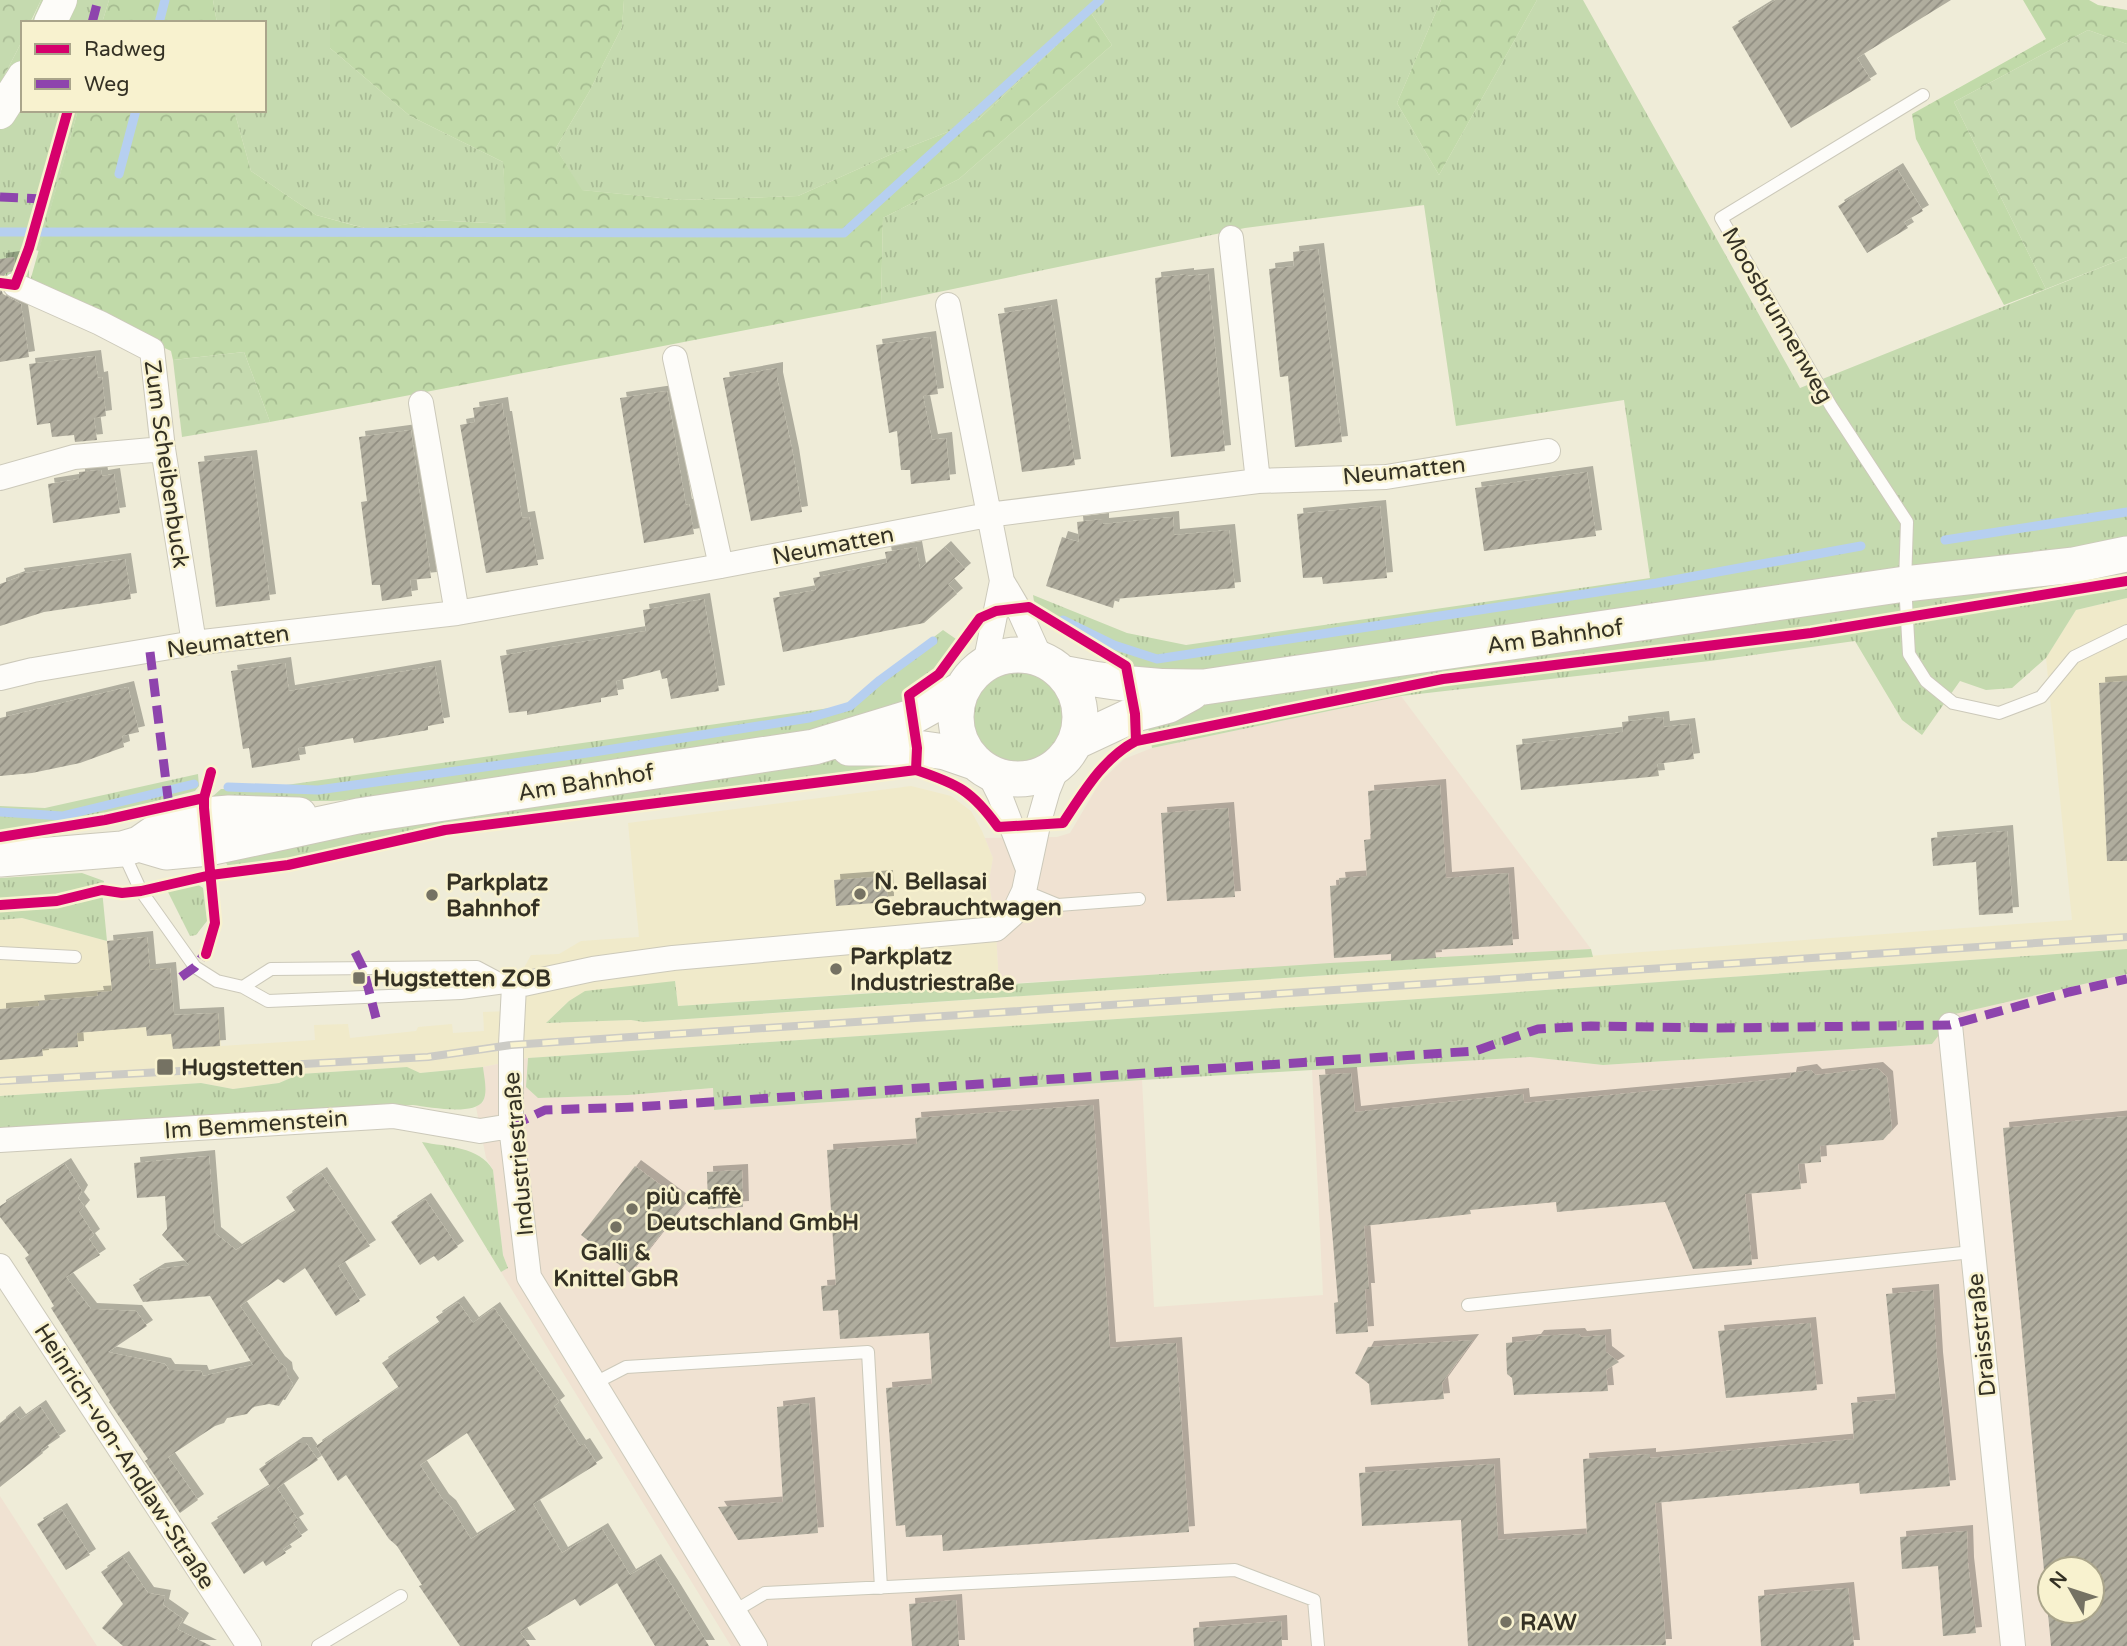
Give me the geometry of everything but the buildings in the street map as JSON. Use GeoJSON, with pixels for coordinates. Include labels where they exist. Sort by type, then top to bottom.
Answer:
{"type":"FeatureCollection","features":[{"type":"Feature","properties":{"kind":"main road","name":"Am Bahnhof"},"geometry":{"type":"LineString","coordinates":[[0,859],[130,846],[162,828],[205,815],[229,813],[358,816],[814,747],[912,717],[1006,656],[1024,655],[1052,666],[1129,684],[1167,688],[1204,687],[1905,584],[2074,565],[2127,554]]}},
{"type":"Feature","properties":{"kind":"main road"},"geometry":{"type":"LineString","coordinates":[[1052,666],[1074,689],[1080,712],[1079,730],[1067,752]]}},
{"type":"Feature","properties":{"kind":"main road"},"geometry":{"type":"LineString","coordinates":[[974,676],[956,711],[956,722],[963,747],[981,767]]}},
{"type":"Feature","properties":{"kind":"main road","name":"Am Bahnhof"},"geometry":{"type":"LineString","coordinates":[[814,747],[917,748],[945,752],[1003,778],[1028,779],[1042,775],[1067,752],[1135,714],[1169,705],[1204,687]]}},
{"type":"Feature","properties":{"kind":"street"},"geometry":{"type":"LineString","coordinates":[[51,21],[61,0]]}},
{"type":"Feature","properties":{"kind":"street"},"geometry":{"type":"LineString","coordinates":[[0,113],[21,80]]}},
{"type":"Feature","properties":{"kind":"street"},"geometry":{"type":"LineString","coordinates":[[1231,238],[1258,481]]}},
{"type":"Feature","properties":{"kind":"street","name":"Zum Scheibenbuck"},"geometry":{"type":"LineString","coordinates":[[15,285],[100,323],[152,350],[163,449],[194,643]]}},
{"type":"Feature","properties":{"kind":"street"},"geometry":{"type":"LineString","coordinates":[[948,305],[1002,580],[1052,666]]}},
{"type":"Feature","properties":{"kind":"street"},"geometry":{"type":"LineString","coordinates":[[675,358],[720,566]]}},
{"type":"Feature","properties":{"kind":"street"},"geometry":{"type":"LineString","coordinates":[[421,403],[457,613]]}},
{"type":"Feature","properties":{"kind":"street"},"geometry":{"type":"LineString","coordinates":[[0,478],[74,457],[163,449]]}},
{"type":"Feature","properties":{"kind":"street","name":"Neumatten"},"geometry":{"type":"LineString","coordinates":[[0,678],[194,643],[457,613],[988,515],[1258,481],[1386,477],[1548,451]]}},
{"type":"Feature","properties":{"kind":"street"},"geometry":{"type":"LineString","coordinates":[[974,676],[1002,580]]}},
{"type":"Feature","properties":{"kind":"street"},"geometry":{"type":"LineString","coordinates":[[514,986],[593,969],[673,958],[996,929],[1013,914],[1026,880],[1048,790],[1067,752]]}},
{"type":"Feature","properties":{"kind":"street"},"geometry":{"type":"LineString","coordinates":[[981,767],[1000,796],[1026,880]]}},
{"type":"Feature","properties":{"kind":"street","name":"Industriestraße"},"geometry":{"type":"LineString","coordinates":[[514,986],[510,1066],[512,1126],[529,1277],[755,1646]]}},
{"type":"Feature","properties":{"kind":"street","name":"Draisstraße"},"geometry":{"type":"LineString","coordinates":[[1950,1025],[2013,1646]]}},
{"type":"Feature","properties":{"kind":"street","name":"Im Bemmenstein"},"geometry":{"type":"LineString","coordinates":[[0,1140],[393,1116],[480,1131],[512,1126]]}},
{"type":"Feature","properties":{"kind":"street","name":"Heinrich-von-Andlaw-Straße"},"geometry":{"type":"LineString","coordinates":[[0,1266],[249,1646]]}},
{"type":"Feature","properties":{"kind":"lane","name":"Moosbrunnenweg"},"geometry":{"type":"LineString","coordinates":[[1905,584],[1907,523],[1831,406],[1721,218],[1923,95]]}},
{"type":"Feature","properties":{"kind":"lane"},"geometry":{"type":"LineString","coordinates":[[1905,584],[1909,653],[1926,681],[1953,703],[1999,713],[2041,697],[2074,657],[2127,631]]}},
{"type":"Feature","properties":{"kind":"lane"},"geometry":{"type":"LineString","coordinates":[[130,846],[141,891],[195,967],[217,981],[243,987],[268,1002],[461,993],[514,986]]}},
{"type":"Feature","properties":{"kind":"lane"},"geometry":{"type":"LineString","coordinates":[[1026,880],[1058,905],[1139,900]]}},
{"type":"Feature","properties":{"kind":"lane"},"geometry":{"type":"LineString","coordinates":[[0,953],[75,957]]}},
{"type":"Feature","properties":{"kind":"lane"},"geometry":{"type":"LineString","coordinates":[[243,987],[271,969],[464,967],[477,967],[514,986]]}},
{"type":"Feature","properties":{"kind":"lane"},"geometry":{"type":"LineString","coordinates":[[1468,1305],[1972,1252]]}},
{"type":"Feature","properties":{"kind":"lane"},"geometry":{"type":"LineString","coordinates":[[593,1384],[626,1367],[868,1352],[881,1588]]}},
{"type":"Feature","properties":{"kind":"lane"},"geometry":{"type":"LineString","coordinates":[[733,1612],[765,1593],[1235,1570],[1314,1600],[1318,1646]]}},
{"type":"Feature","properties":{"kind":"lane"},"geometry":{"type":"LineString","coordinates":[[318,1646],[401,1596]]}},
{"type":"Feature","properties":{"kind":"shaded area"},"geometry":{"type":"Polygon","coordinates":[[[2127,598],[2127,949],[528,1058],[483,1067],[420,1073],[406,1067],[300,1074],[279,1083],[233,1089],[201,1083],[0,1096],[0,920],[22,918],[107,941],[147,937],[150,969],[170,968],[172,990],[131,993],[170,1016],[218,1013],[221,1046],[315,1040],[314,1025],[348,1024],[350,1038],[452,1024],[453,1033],[484,1031],[483,1012],[513,1011],[514,986],[531,955],[559,954],[581,941],[639,937],[628,823],[911,786],[951,796],[971,811],[982,831],[993,858],[989,881],[996,929],[999,984],[678,1006],[675,981],[569,1001],[546,1023],[631,1020],[643,1022],[1347,974],[2072,920],[2046,658],[2076,610],[2127,598]]]}},
{"type":"Feature","properties":{"kind":"shaded area"},"geometry":{"type":"Polygon","coordinates":[[[1401,696],[1591,949],[999,984],[996,929],[989,881],[993,858],[985,838],[1057,837],[1070,833],[1100,782],[1124,759],[1152,748],[1401,696]]]}},
{"type":"Feature","properties":{"kind":"shaded area"},"geometry":{"type":"Polygon","coordinates":[[[2127,974],[2127,1646],[731,1646],[501,1272],[508,1268],[503,1255],[493,1170],[486,1158],[476,1107],[483,1102],[485,1095],[483,1067],[528,1058],[526,1087],[538,1098],[628,1095],[714,1088],[714,1110],[1142,1080],[1154,1307],[1323,1295],[1312,1070],[1530,1057],[1603,1065],[1932,1044],[1954,1014],[2127,974]]]}},
{"type":"Feature","properties":{"kind":"shaded area"},"geometry":{"type":"Polygon","coordinates":[[[0,1496],[97,1646],[0,1646],[0,1496]]]}},
{"type":"Feature","properties":{"kind":"green space"},"geometry":{"type":"Polygon","coordinates":[[[0,0],[41,0],[31,21],[21,21],[21,43],[0,84],[0,0]]]}},
{"type":"Feature","properties":{"kind":"green space"},"geometry":{"type":"Polygon","coordinates":[[[41,0],[109,0],[103,21],[32,21],[41,0]]]}},
{"type":"Feature","properties":{"kind":"green space"},"geometry":{"type":"Polygon","coordinates":[[[109,0],[213,0],[217,21],[103,21],[109,0]]]}},
{"type":"Feature","properties":{"kind":"green space"},"geometry":{"type":"Polygon","coordinates":[[[213,0],[330,0],[330,48],[410,116],[503,162],[507,224],[433,220],[372,230],[316,215],[251,171],[235,112],[266,112],[266,21],[217,21],[213,0]]]}},
{"type":"Feature","properties":{"kind":"green space"},"geometry":{"type":"Polygon","coordinates":[[[330,0],[624,0],[622,27],[589,92],[556,148],[582,190],[682,200],[798,196],[894,153],[978,120],[1091,13],[1112,45],[959,179],[883,218],[881,304],[270,422],[244,352],[173,360],[171,351],[29,285],[77,112],[235,112],[251,171],[316,215],[371,230],[433,220],[506,224],[503,162],[410,116],[330,48],[330,0]]]}},
{"type":"Feature","properties":{"kind":"green space"},"geometry":{"type":"Polygon","coordinates":[[[624,0],[1441,0],[1397,103],[1439,175],[1537,0],[1583,0],[1800,388],[2127,257],[2127,598],[2076,610],[2046,658],[2012,688],[1986,690],[1960,681],[1922,735],[1902,720],[1855,641],[1710,661],[1401,696],[1152,748],[1138,675],[1133,663],[1035,608],[1033,595],[1127,633],[1186,645],[1650,578],[1624,400],[1456,426],[1424,205],[1245,228],[881,304],[883,218],[959,179],[1112,45],[1091,13],[978,120],[894,153],[798,196],[682,200],[581,190],[556,148],[589,92],[622,27],[624,0]]]}},
{"type":"Feature","properties":{"kind":"green space"},"geometry":{"type":"Polygon","coordinates":[[[1441,0],[1537,0],[1439,175],[1397,103],[1441,0]]]}},
{"type":"Feature","properties":{"kind":"green space"},"geometry":{"type":"Polygon","coordinates":[[[2023,0],[2089,0],[2098,5],[2127,10],[2127,44],[2088,30],[1954,102],[2046,289],[2004,305],[1916,139],[1912,114],[2046,39],[2023,0]]]}},
{"type":"Feature","properties":{"kind":"green space"},"geometry":{"type":"Polygon","coordinates":[[[2088,30],[2127,44],[2127,257],[2046,289],[1954,102],[2088,30]]]}},
{"type":"Feature","properties":{"kind":"green space"},"geometry":{"type":"Polygon","coordinates":[[[21,43],[21,112],[77,112],[39,251],[29,248],[29,285],[0,274],[0,84],[21,43]]]}},
{"type":"Feature","properties":{"kind":"green space"},"geometry":{"type":"Polygon","coordinates":[[[244,352],[270,422],[182,437],[173,360],[244,352]]]}},
{"type":"Feature","properties":{"kind":"green space"},"geometry":{"type":"Polygon","coordinates":[[[943,630],[956,639],[934,671],[903,693],[902,708],[820,732],[382,797],[212,804],[212,797],[221,789],[228,789],[228,785],[279,786],[844,706],[943,630]]]}},
{"type":"Feature","properties":{"kind":"green space"},"geometry":{"type":"Polygon","coordinates":[[[1019,668],[1037,672],[1053,682],[1063,698],[1067,716],[1063,734],[1053,750],[1037,760],[1019,764],[1001,760],[985,750],[975,734],[971,716],[975,698],[985,682],[1001,672],[1019,668]]]}},
{"type":"Feature","properties":{"kind":"green space"},"geometry":{"type":"Polygon","coordinates":[[[840,758],[906,765],[446,826],[366,841],[286,861],[229,868],[220,852],[840,758]]]}},
{"type":"Feature","properties":{"kind":"green space"},"geometry":{"type":"Polygon","coordinates":[[[198,774],[199,786],[195,791],[72,823],[0,833],[0,806],[45,808],[198,774]]]}},
{"type":"Feature","properties":{"kind":"green space"},"geometry":{"type":"Polygon","coordinates":[[[82,873],[104,881],[102,890],[107,941],[22,918],[0,920],[0,878],[82,873]]]}},
{"type":"Feature","properties":{"kind":"green space"},"geometry":{"type":"Polygon","coordinates":[[[197,884],[203,888],[207,921],[196,935],[190,936],[166,888],[197,884]]]}},
{"type":"Feature","properties":{"kind":"green space"},"geometry":{"type":"Polygon","coordinates":[[[1591,949],[1593,957],[643,1022],[631,1020],[546,1023],[569,1001],[585,991],[675,981],[678,1006],[1330,963],[1591,949]]]}},
{"type":"Feature","properties":{"kind":"green space"},"geometry":{"type":"Polygon","coordinates":[[[2127,949],[2127,974],[1955,1014],[1932,1044],[1603,1065],[1530,1057],[1142,1080],[714,1110],[713,1088],[628,1095],[538,1098],[526,1087],[528,1058],[2127,949]]]}},
{"type":"Feature","properties":{"kind":"green space"},"geometry":{"type":"Polygon","coordinates":[[[407,1067],[420,1073],[483,1067],[483,1101],[478,1106],[461,1109],[413,1105],[0,1128],[0,1096],[201,1083],[233,1089],[279,1083],[300,1074],[407,1067]]]}},
{"type":"Feature","properties":{"kind":"green space"},"geometry":{"type":"Polygon","coordinates":[[[422,1142],[471,1152],[480,1156],[493,1170],[503,1255],[508,1268],[501,1272],[422,1142]]]}},
{"type":"Feature","properties":{"kind":"waterway"},"geometry":{"type":"LineString","coordinates":[[160,21],[165,0]]}},
{"type":"Feature","properties":{"kind":"waterway"},"geometry":{"type":"LineString","coordinates":[[0,232],[844,233],[1100,0]]}},
{"type":"Feature","properties":{"kind":"waterway"},"geometry":{"type":"LineString","coordinates":[[119,174],[135,112]]}},
{"type":"Feature","properties":{"kind":"waterway"},"geometry":{"type":"LineString","coordinates":[[1945,540],[2127,512]]}},
{"type":"Feature","properties":{"kind":"waterway"},"geometry":{"type":"LineString","coordinates":[[1063,620],[1114,645],[1157,659],[1657,583],[1861,546]]}},
{"type":"Feature","properties":{"kind":"waterway"},"geometry":{"type":"LineString","coordinates":[[228,787],[318,790],[594,752],[809,718],[850,706],[933,641]]}},
{"type":"Feature","properties":{"kind":"waterway"},"geometry":{"type":"LineString","coordinates":[[0,812],[62,816],[194,784]]}},
{"type":"Feature","properties":{"kind":"railway"},"geometry":{"type":"LineString","coordinates":[[0,1081],[428,1057],[511,1045],[2127,937]]}},
{"type":"Feature","properties":{"kind":"marked path"},"geometry":{"type":"LineString","coordinates":[[93,21],[98,0]]}},
{"type":"Feature","properties":{"kind":"marked path"},"geometry":{"type":"LineString","coordinates":[[0,197],[43,199]]}},
{"type":"Feature","properties":{"kind":"marked path"},"geometry":{"type":"LineString","coordinates":[[150,652],[169,806]]}},
{"type":"Feature","properties":{"kind":"marked path"},"geometry":{"type":"LineString","coordinates":[[181,977],[195,967],[207,950]]}},
{"type":"Feature","properties":{"kind":"marked path"},"geometry":{"type":"LineString","coordinates":[[355,952],[363,968],[376,1018]]}},
{"type":"Feature","properties":{"kind":"marked path"},"geometry":{"type":"LineString","coordinates":[[511,1126],[545,1110],[636,1107],[1475,1051],[1538,1029],[1591,1026],[1718,1028],[1950,1025],[2127,979]]}},
{"type":"Feature","properties":{"kind":"cycle path"},"geometry":{"type":"LineString","coordinates":[[0,283],[15,285],[29,248],[67,112]]}},
{"type":"Feature","properties":{"kind":"cycle path"},"geometry":{"type":"LineString","coordinates":[[0,905],[57,901],[102,890],[122,893],[141,891],[211,875],[288,865],[445,830],[916,770],[963,790],[998,827],[1063,823],[1086,788],[1104,767],[1124,748],[1136,741],[1443,679],[1811,633],[2127,581]]}},
{"type":"Feature","properties":{"kind":"cycle path"},"geometry":{"type":"LineString","coordinates":[[916,770],[917,748],[909,695],[939,674],[980,618],[996,611],[1029,607],[1126,666],[1135,714],[1136,741]]}},
{"type":"Feature","properties":{"kind":"cycle path"},"geometry":{"type":"LineString","coordinates":[[206,954],[215,923],[204,808],[211,772]]}},
{"type":"Feature","properties":{"kind":"cycle path"},"geometry":{"type":"LineString","coordinates":[[0,837],[105,820],[204,798]]}},
{"type":"Feature","properties":{"kind":"place","name":"N. Bellasai Gebrauchtwagen"},"geometry":{"type":"Point","coordinates":[860,894]}},
{"type":"Feature","properties":{"kind":"place","name":"Parkplatz Bahnhof"},"geometry":{"type":"Point","coordinates":[432,895]}},
{"type":"Feature","properties":{"kind":"place","name":"Parkplatz Industriestraße"},"geometry":{"type":"Point","coordinates":[836,969]}},
{"type":"Feature","properties":{"kind":"place","name":"Hugstetten ZOB"},"geometry":{"type":"Point","coordinates":[359,978]}},
{"type":"Feature","properties":{"kind":"place","name":"Hugstetten"},"geometry":{"type":"Point","coordinates":[165,1067]}},
{"type":"Feature","properties":{"kind":"place","name":"più caffè Deutschland GmbH"},"geometry":{"type":"Point","coordinates":[632,1209]}},
{"type":"Feature","properties":{"kind":"place","name":"Galli & Knittel GbR"},"geometry":{"type":"Point","coordinates":[616,1227]}},
{"type":"Feature","properties":{"kind":"place","name":"RAW"},"geometry":{"type":"Point","coordinates":[1506,1622]}}]}
